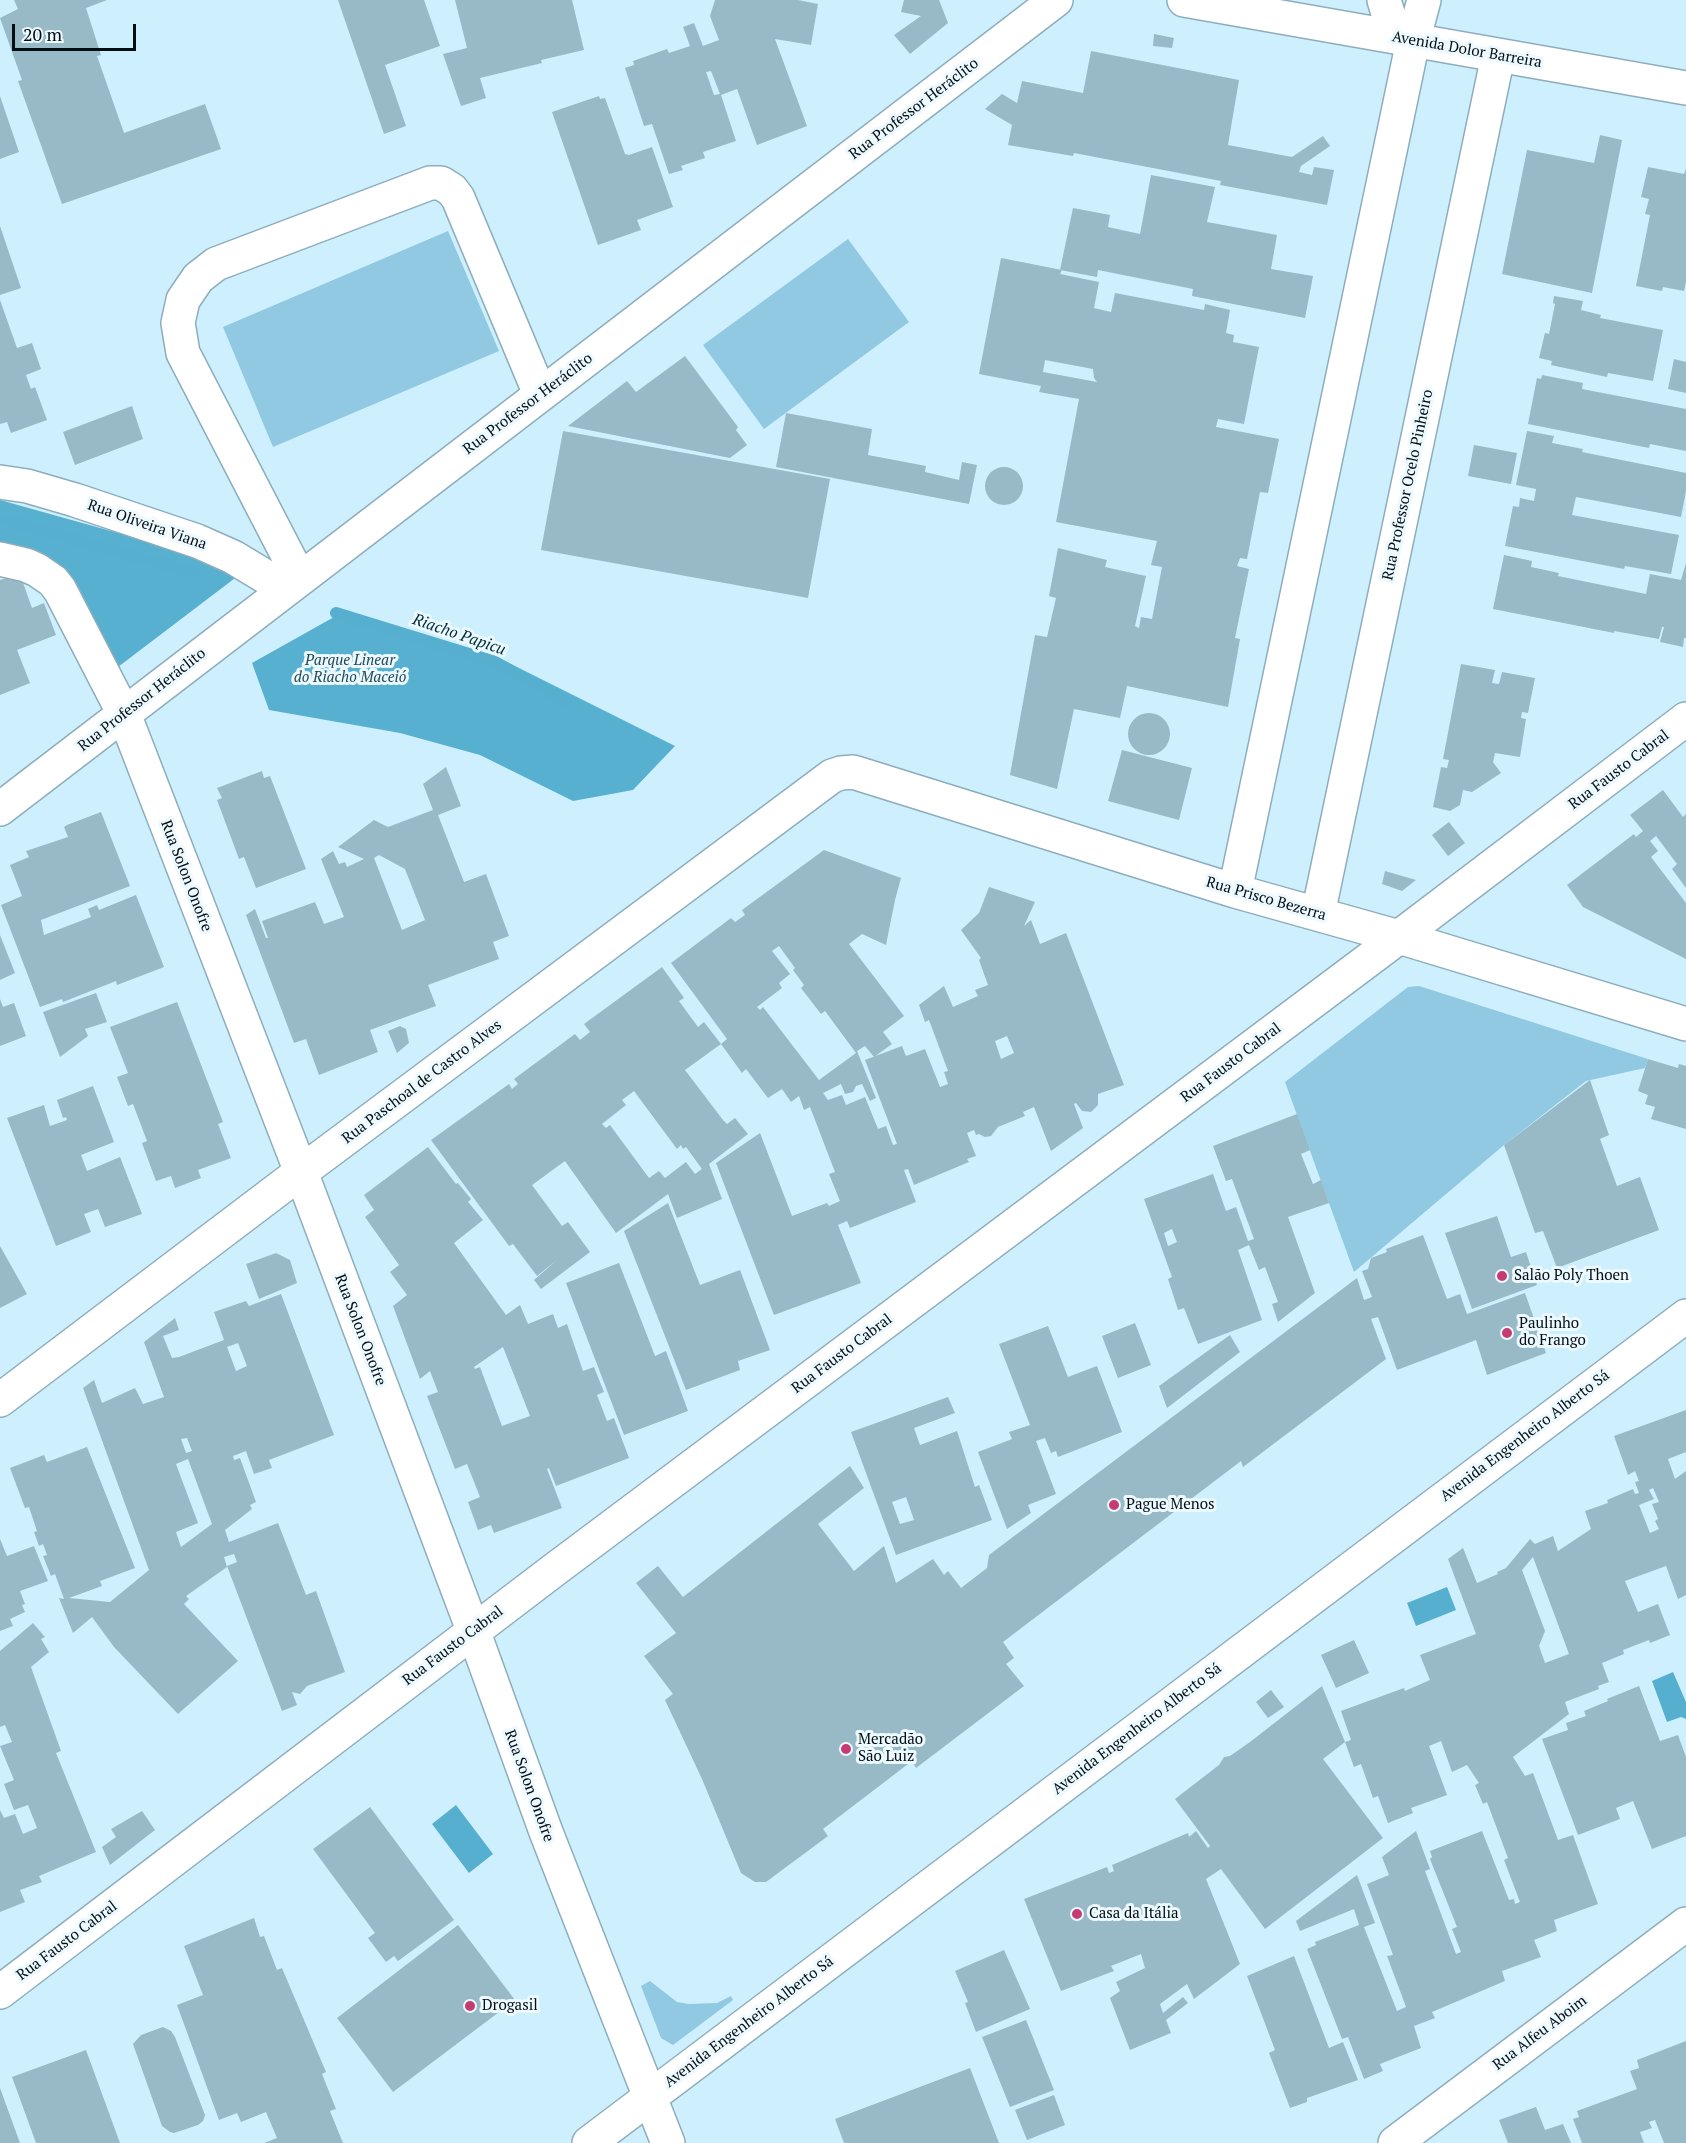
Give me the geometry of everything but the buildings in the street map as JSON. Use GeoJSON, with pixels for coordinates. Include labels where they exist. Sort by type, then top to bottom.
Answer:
{"type":"FeatureCollection","features":[{"type":"Feature","properties":{"kind":"street","name":"Rua Professor Heráclito"},"geometry":{"type":"LineString","coordinates":[[0,809],[1056,0]]}},
{"type":"Feature","properties":{"kind":"street","name":"Avenida Dolor Barreira"},"geometry":{"type":"LineString","coordinates":[[1184,0],[1686,88]]}},
{"type":"Feature","properties":{"kind":"street","name":"Avenida Dolor Barreira"},"geometry":{"type":"LineString","coordinates":[[1248,11],[1282,0]]}},
{"type":"Feature","properties":{"kind":"street"},"geometry":{"type":"LineString","coordinates":[[1384,0],[1404,39]]}},
{"type":"Feature","properties":{"kind":"street"},"geometry":{"type":"LineString","coordinates":[[1235,891],[1404,39],[1424,0]]}},
{"type":"Feature","properties":{"kind":"street","name":"Rua Professor Ocelo Pinheiro"},"geometry":{"type":"LineString","coordinates":[[1318,914],[1498,56]]}},
{"type":"Feature","properties":{"kind":"street"},"geometry":{"type":"LineString","coordinates":[[293,584],[183,353],[178,323],[183,300],[198,278],[216,264],[430,183],[441,183],[452,190],[458,198],[540,394]]}},
{"type":"Feature","properties":{"kind":"street","name":"Rua Oliveira Viana"},"geometry":{"type":"LineString","coordinates":[[0,482],[27,486],[75,500],[197,541],[293,584]]}},
{"type":"Feature","properties":{"kind":"street","name":"Rua Solon Onofre"},"geometry":{"type":"LineString","coordinates":[[0,559],[26,565],[53,581],[60,590],[124,714],[301,1172],[474,1630],[546,1832],[668,2143]]}},
{"type":"Feature","properties":{"kind":"street","name":"Rua Fausto Cabral"},"geometry":{"type":"LineString","coordinates":[[0,1992],[474,1630],[1399,937],[1686,719]]}},
{"type":"Feature","properties":{"kind":"street","name":"Rua Prisco Bezerra"},"geometry":{"type":"LineString","coordinates":[[848,772],[1235,891],[1399,937],[1686,1024]]}},
{"type":"Feature","properties":{"kind":"street","name":"Rua Paschoal de Castro Alves"},"geometry":{"type":"LineString","coordinates":[[0,1400],[301,1172],[832,776],[848,772]]}},
{"type":"Feature","properties":{"kind":"street","name":"Avenida Engenheiro Alberto Sá"},"geometry":{"type":"LineString","coordinates":[[589,2143],[1686,1316]]}},
{"type":"Feature","properties":{"kind":"street","name":"Rua Alfeu Aboim"},"geometry":{"type":"LineString","coordinates":[[1395,2143],[1686,1923]]}},
{"type":"Feature","properties":{"kind":"shaded area"},"geometry":{"type":"Polygon","coordinates":[[[448,231],[499,351],[273,447],[223,327],[448,231]]]}},
{"type":"Feature","properties":{"kind":"shaded area"},"geometry":{"type":"Polygon","coordinates":[[[848,239],[909,322],[764,429],[703,345],[848,239]]]}},
{"type":"Feature","properties":{"kind":"shaded area"},"geometry":{"type":"Polygon","coordinates":[[[1419,986],[1648,1059],[1645,1068],[1586,1081],[1504,1145],[1354,1272],[1285,1082],[1408,987],[1419,986]]]}},
{"type":"Feature","properties":{"kind":"shaded area"},"geometry":{"type":"Polygon","coordinates":[[[1447,1587],[1456,1610],[1416,1626],[1407,1603],[1447,1587]]]}},
{"type":"Feature","properties":{"kind":"shaded area"},"geometry":{"type":"Polygon","coordinates":[[[1673,1672],[1686,1702],[1686,1719],[1681,1717],[1667,1722],[1652,1681],[1673,1672]]]}},
{"type":"Feature","properties":{"kind":"shaded area"},"geometry":{"type":"Polygon","coordinates":[[[456,1805],[493,1854],[469,1873],[432,1824],[456,1805]]]}},
{"type":"Feature","properties":{"kind":"shaded area"},"geometry":{"type":"Polygon","coordinates":[[[650,1981],[677,2002],[717,2003],[731,1996],[733,2000],[673,2045],[661,2038],[641,1986],[650,1981]]]}},
{"type":"Feature","properties":{"kind":"green space"},"geometry":{"type":"Polygon","coordinates":[[[0,500],[247,569],[118,667],[36,558],[0,556],[0,500]]]}},
{"type":"Feature","properties":{"kind":"green space","name":"Parque Linear do Riacho Maceió"},"geometry":{"type":"Polygon","coordinates":[[[343,612],[495,656],[675,746],[633,790],[573,801],[480,755],[400,733],[269,710],[252,663],[343,612]]]}},
{"type":"Feature","properties":{"kind":"waterway","name":"Riacho Papicu"},"geometry":{"type":"LineString","coordinates":[[0,519],[192,572]]}},
{"type":"Feature","properties":{"kind":"waterway","name":"Riacho Papicu"},"geometry":{"type":"LineString","coordinates":[[336,613],[495,662],[566,702]]}},
{"type":"Feature","properties":{"kind":"place","name":"Salão Poly Thoen"},"geometry":{"type":"Point","coordinates":[1502,1276]}},
{"type":"Feature","properties":{"kind":"place","name":"Paulinho do Frango"},"geometry":{"type":"Point","coordinates":[1507,1333]}},
{"type":"Feature","properties":{"kind":"place","name":"Pague Menos"},"geometry":{"type":"Point","coordinates":[1114,1505]}},
{"type":"Feature","properties":{"kind":"place","name":"Mercadão São Luiz"},"geometry":{"type":"Point","coordinates":[846,1749]}},
{"type":"Feature","properties":{"kind":"place","name":"Casa da Itália"},"geometry":{"type":"Point","coordinates":[1077,1914]}},
{"type":"Feature","properties":{"kind":"place","name":"Drogasil"},"geometry":{"type":"Point","coordinates":[470,2006]}}]}
